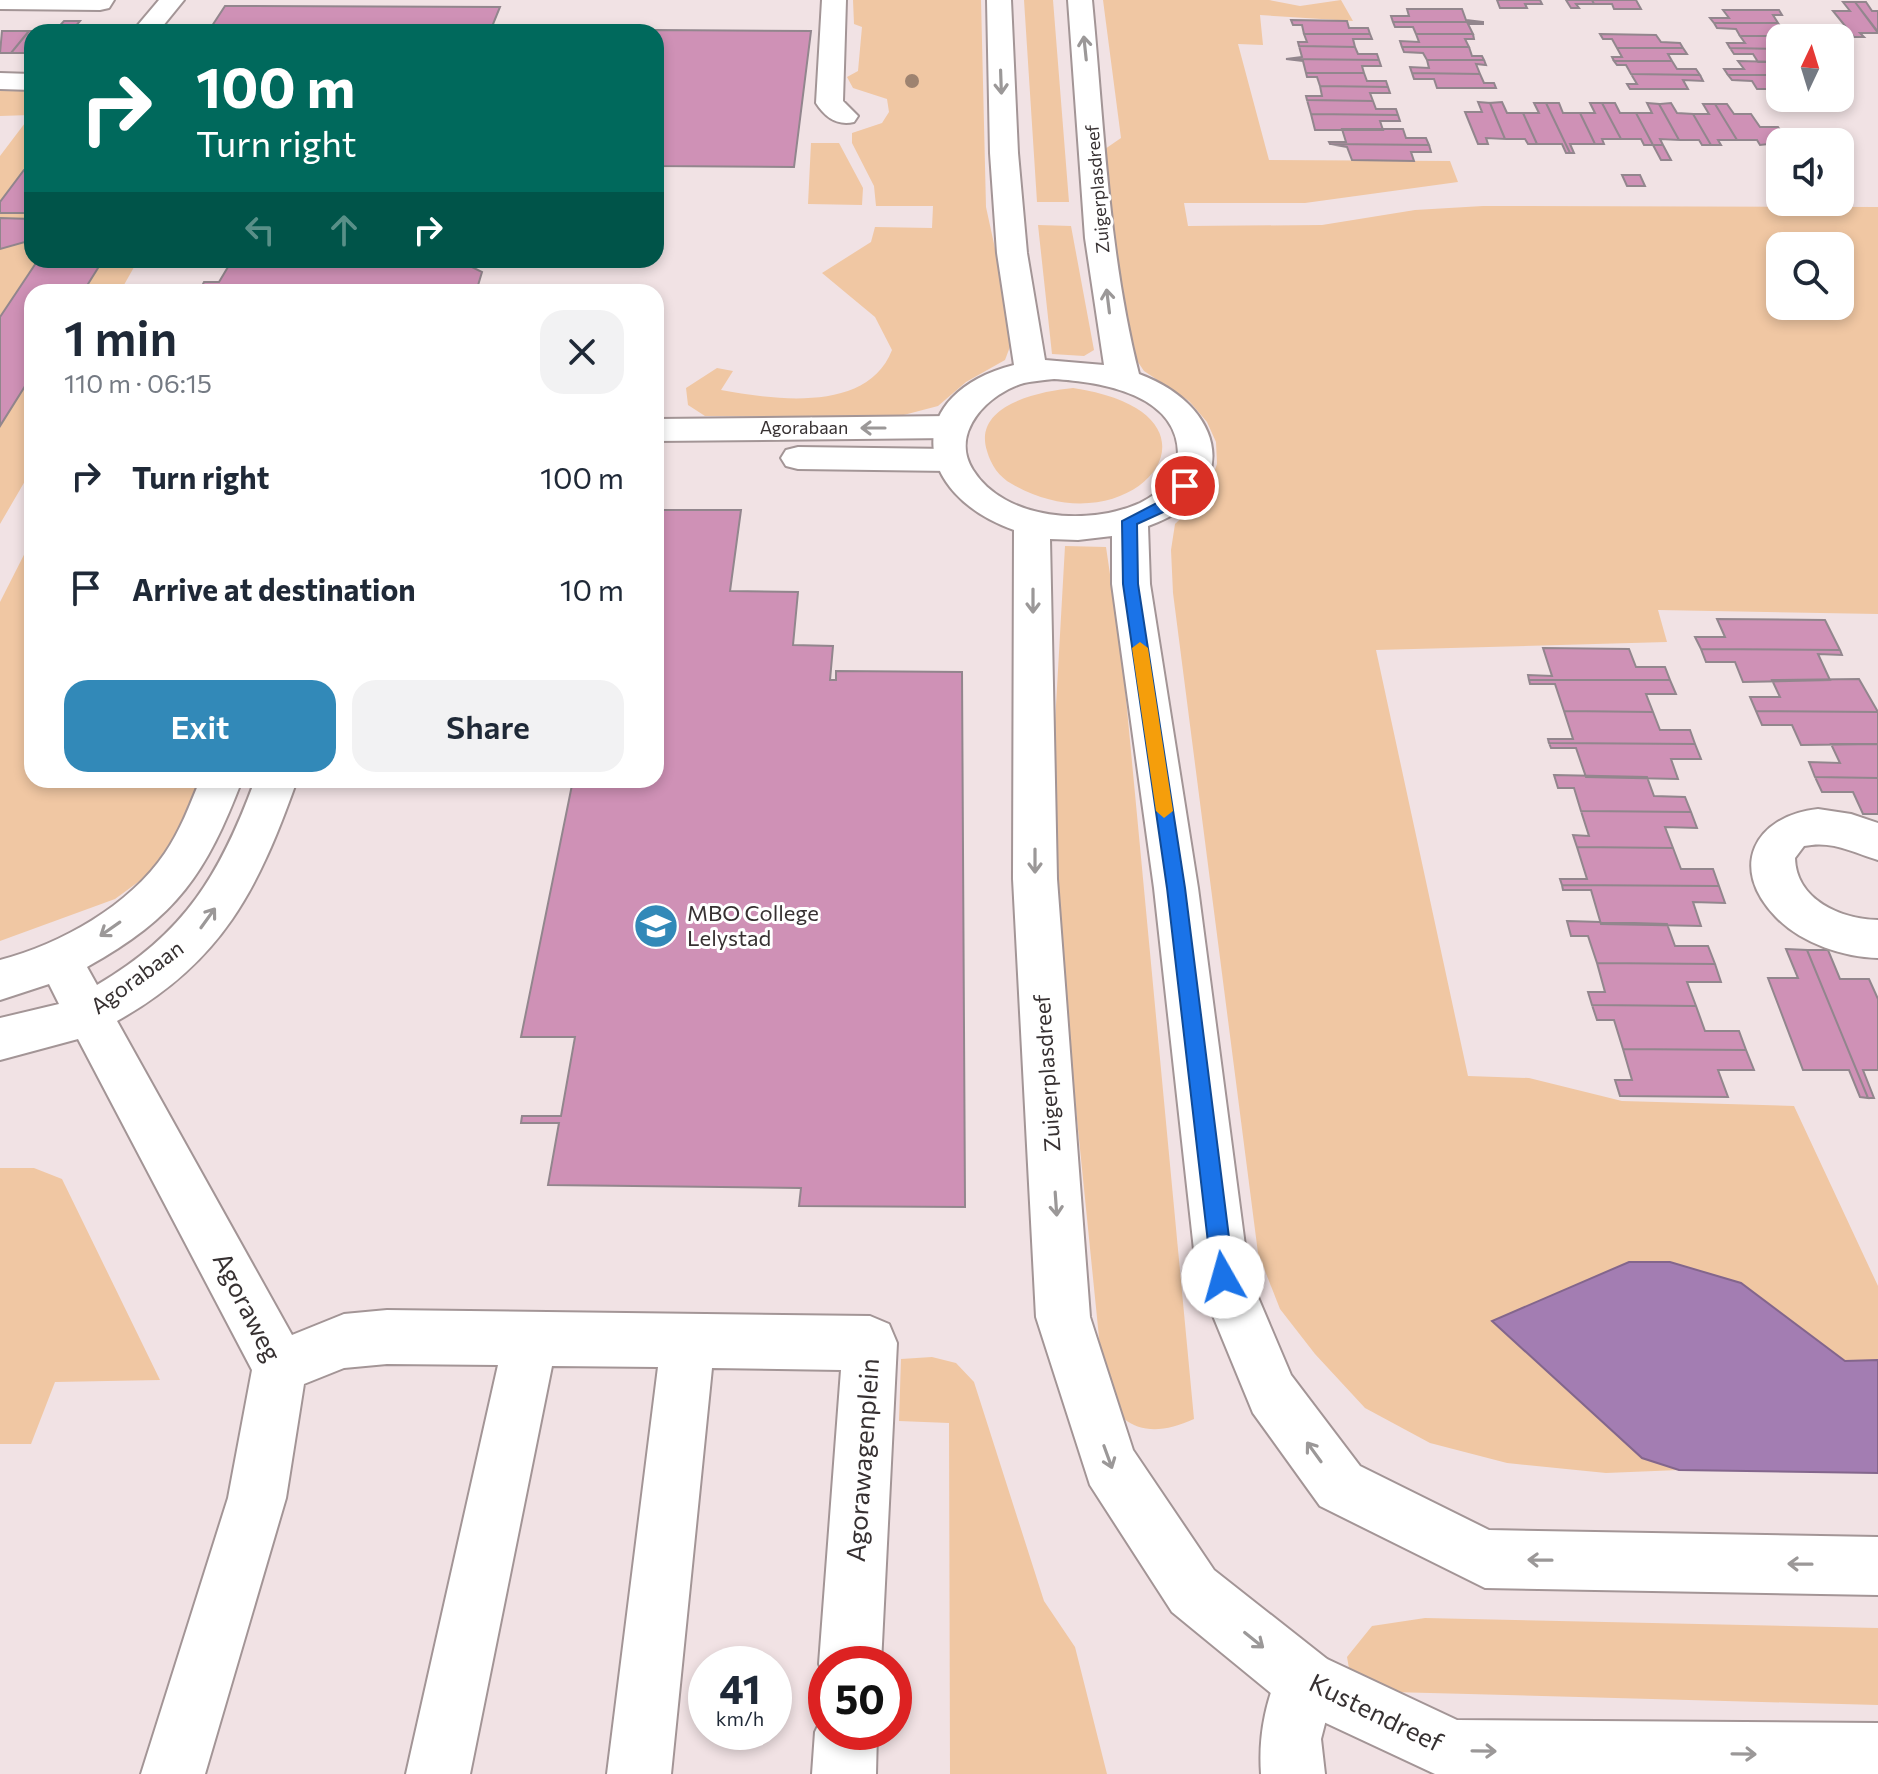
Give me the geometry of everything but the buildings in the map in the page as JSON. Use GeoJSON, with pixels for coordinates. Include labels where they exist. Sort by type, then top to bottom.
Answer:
{"type":"FeatureCollection","features":[{"type":"Feature","properties":{"kind":"main road"},"geometry":{"type":"LineString","coordinates":[[0,2],[100,3],[102,0]]}},
{"type":"Feature","properties":{"kind":"main road"},"geometry":{"type":"LineString","coordinates":[[152,24],[172,0]]}},
{"type":"Feature","properties":{"kind":"main road"},"geometry":{"type":"LineString","coordinates":[[834,0],[829,103],[844,116]]}},
{"type":"Feature","properties":{"kind":"main road"},"geometry":{"type":"LineString","coordinates":[[999,0],[1004,153],[1011,238],[1031,372]]}},
{"type":"Feature","properties":{"kind":"main road","name":"Zuigerplasdreef"},"geometry":{"type":"LineString","coordinates":[[1080,0],[1100,238],[1113,335],[1123,377]]}},
{"type":"Feature","properties":{"kind":"main road"},"geometry":{"type":"LineString","coordinates":[[0,81],[24,82]]}},
{"type":"Feature","properties":{"kind":"main road"},"geometry":{"type":"LineString","coordinates":[[1077,369],[1123,377],[1155,392],[1179,412],[1193,436],[1195,461],[1185,486],[1162,507],[1130,521],[1082,528],[1032,523],[994,507],[966,486],[951,444],[957,414],[980,392],[1012,376],[1031,372],[1077,369]]}},
{"type":"Feature","properties":{"kind":"main road","name":"Agorabaan"},"geometry":{"type":"LineString","coordinates":[[664,430],[951,444]]}},
{"type":"Feature","properties":{"kind":"main road","name":"Agorabaan"},"geometry":{"type":"LineString","coordinates":[[664,456],[951,444]]}},
{"type":"Feature","properties":{"kind":"main road"},"geometry":{"type":"LineString","coordinates":[[1130,521],[1131,584],[1176,888],[1223,1277],[1272,1394],[1340,1486],[1485,1559],[1878,1566]]}},
{"type":"Feature","properties":{"kind":"main road","name":"Zuigerplasdreef"},"geometry":{"type":"LineString","coordinates":[[1032,523],[1035,879],[1063,1317],[1110,1465],[1193,1591]]}},
{"type":"Feature","properties":{"kind":"main road"},"geometry":{"type":"LineString","coordinates":[[0,980],[60,961],[110,929],[170,881],[184,862],[217,788]]}},
{"type":"Feature","properties":{"kind":"main road","name":"Agorabaan"},"geometry":{"type":"LineString","coordinates":[[0,1039],[89,1013],[156,969],[205,925],[243,865],[273,788]]}},
{"type":"Feature","properties":{"kind":"main road"},"geometry":{"type":"LineString","coordinates":[[1878,843],[1851,831],[1829,826],[1808,827],[1790,833],[1778,844],[1772,860],[1775,878],[1786,898],[1803,915],[1824,928],[1847,936],[1878,939]]}},
{"type":"Feature","properties":{"kind":"main road","name":"Agoraweg"},"geometry":{"type":"LineString","coordinates":[[60,961],[280,1367],[257,1498],[173,1774]]}},
{"type":"Feature","properties":{"kind":"main road","name":"Agorawagenplein"},"geometry":{"type":"LineString","coordinates":[[280,1367],[344,1341],[387,1337],[870,1343],[851,1646]]}},
{"type":"Feature","properties":{"kind":"main road"},"geometry":{"type":"LineString","coordinates":[[438,1774],[531,1338]]}},
{"type":"Feature","properties":{"kind":"main road"},"geometry":{"type":"LineString","coordinates":[[639,1774],[688,1341]]}},
{"type":"Feature","properties":{"kind":"main road","name":"Kustendreef"},"geometry":{"type":"LineString","coordinates":[[1193,1591],[1305,1681],[1455,1751],[1878,1755]]}},
{"type":"Feature","properties":{"kind":"main road"},"geometry":{"type":"LineString","coordinates":[[1293,1774],[1290,1739],[1305,1681]]}},
{"type":"Feature","properties":{"kind":"main road"},"geometry":{"type":"LineString","coordinates":[[844,1774],[845,1750]]}},
{"type":"Feature","properties":{"kind":"shaded area"},"geometry":{"type":"Polygon","coordinates":[[[853,0],[981,0],[986,207],[1014,336],[1005,360],[966,382],[938,406],[896,417],[705,416],[688,405],[686,388],[717,368],[733,371],[721,390],[767,397],[818,397],[842,393],[863,384],[880,370],[892,350],[875,317],[822,273],[871,242],[875,227],[932,228],[933,206],[876,206],[874,186],[852,143],[852,133],[882,123],[889,112],[887,99],[853,88],[847,77],[858,71],[862,27],[854,24],[853,0]]]}},
{"type":"Feature","properties":{"kind":"shaded area"},"geometry":{"type":"Polygon","coordinates":[[[1024,0],[1053,0],[1069,202],[1037,202],[1024,0]]]}},
{"type":"Feature","properties":{"kind":"shaded area"},"geometry":{"type":"Polygon","coordinates":[[[1103,0],[1269,0],[1300,6],[1341,0],[1353,21],[1260,15],[1263,45],[1238,44],[1269,160],[1450,161],[1458,182],[1305,203],[1184,203],[1188,226],[1322,225],[1415,210],[1483,206],[1766,207],[1766,216],[1854,216],[1854,207],[1878,207],[1878,614],[1658,610],[1667,642],[1376,650],[1468,1076],[1529,1078],[1622,1101],[1794,1106],[1878,1286],[1878,1360],[1845,1361],[1741,1283],[1493,1321],[1642,1458],[1679,1470],[1606,1473],[1507,1463],[1430,1443],[1365,1408],[1315,1354],[1280,1309],[1258,1253],[1173,593],[1171,550],[1175,524],[1198,502],[1210,484],[1217,464],[1216,442],[1207,422],[1189,401],[1144,371],[1123,340],[1105,149],[1121,138],[1103,0]]]}},
{"type":"Feature","properties":{"kind":"shaded area"},"geometry":{"type":"Polygon","coordinates":[[[0,81],[24,81],[24,115],[0,116],[0,81]]]}},
{"type":"Feature","properties":{"kind":"shaded area"},"geometry":{"type":"Polygon","coordinates":[[[24,124],[24,268],[134,268],[124,284],[24,284],[24,483],[0,524],[0,156],[24,124]]]}},
{"type":"Feature","properties":{"kind":"shaded area"},"geometry":{"type":"Polygon","coordinates":[[[811,143],[839,143],[863,188],[862,205],[808,204],[811,143]]]}},
{"type":"Feature","properties":{"kind":"shaded area"},"geometry":{"type":"Polygon","coordinates":[[[1038,225],[1071,226],[1094,350],[1084,356],[1052,354],[1038,225]]]}},
{"type":"Feature","properties":{"kind":"shaded area"},"geometry":{"type":"Polygon","coordinates":[[[1073,388],[1126,402],[1154,424],[1162,448],[1153,472],[1130,491],[1097,502],[1056,501],[1012,484],[993,466],[985,435],[999,411],[1044,392],[1073,388]]]}},
{"type":"Feature","properties":{"kind":"shaded area"},"geometry":{"type":"Polygon","coordinates":[[[1065,546],[1106,547],[1122,656],[1194,1419],[1165,1428],[1151,1429],[1128,1422],[1110,1402],[1104,1387],[1053,881],[1051,794],[1065,546]]]}},
{"type":"Feature","properties":{"kind":"shaded area"},"geometry":{"type":"Polygon","coordinates":[[[24,555],[24,788],[201,788],[171,858],[115,899],[0,941],[0,602],[24,555]]]}},
{"type":"Feature","properties":{"kind":"shaded area"},"geometry":{"type":"Polygon","coordinates":[[[0,1168],[34,1168],[62,1179],[160,1380],[55,1382],[31,1444],[0,1444],[0,1168]]]}},
{"type":"Feature","properties":{"kind":"shaded area"},"geometry":{"type":"Polygon","coordinates":[[[1629,1262],[1670,1262],[1741,1283],[1845,1361],[1878,1360],[1878,1473],[1679,1470],[1642,1458],[1492,1321],[1629,1262]]]}},
{"type":"Feature","properties":{"kind":"shaded area"},"geometry":{"type":"Polygon","coordinates":[[[932,1357],[956,1363],[974,1382],[1044,1601],[1075,1647],[1107,1774],[950,1774],[949,1423],[899,1421],[901,1359],[932,1357]]]}},
{"type":"Feature","properties":{"kind":"shaded area"},"geometry":{"type":"Polygon","coordinates":[[[1425,1618],[1878,1628],[1878,1705],[1353,1691],[1347,1657],[1372,1626],[1425,1618]]]}},
{"type":"Feature","properties":{"kind":"slow traffic"},"geometry":{"type":"LineString","coordinates":[[1140,648],[1164,811]]}},
{"type":"Feature","properties":{"kind":"place","name":"MBO College Lelystad"},"geometry":{"type":"Point","coordinates":[656,926]}},
{"type":"Feature","properties":{"kind":"route"},"geometry":{"type":"LineString","coordinates":[[1185,486],[1162,507],[1130,521],[1131,584],[1176,888],[1223,1277]]}}]}
